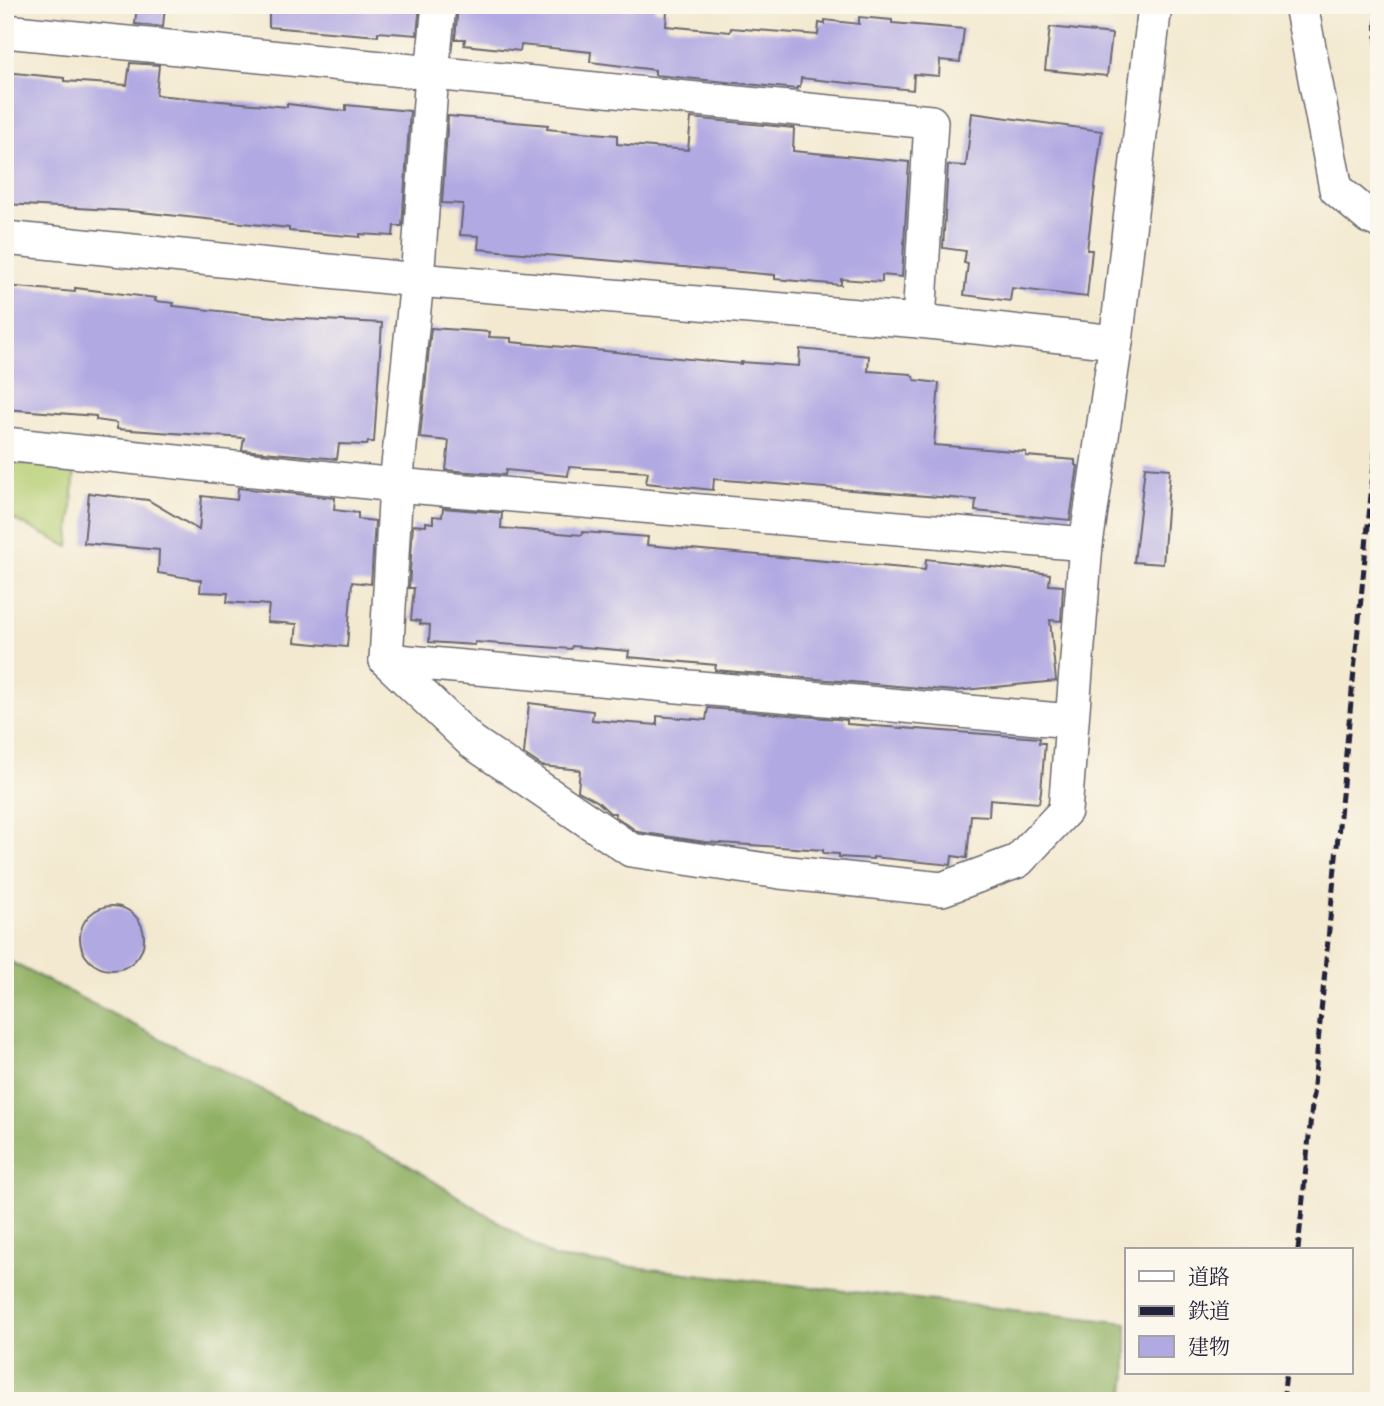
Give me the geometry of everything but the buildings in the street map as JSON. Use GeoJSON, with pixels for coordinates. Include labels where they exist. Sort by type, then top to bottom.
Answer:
{"type":"FeatureCollection","features":[{"type":"Feature","properties":{"kind":"street"},"geometry":{"type":"LineString","coordinates":[[386,660],[397,485],[439,5]]}},
{"type":"Feature","properties":{"kind":"street"},"geometry":{"type":"LineString","coordinates":[[1301,5],[1336,189],[1369,217],[1379,221]]}},
{"type":"Feature","properties":{"kind":"street"},"geometry":{"type":"LineString","coordinates":[[386,660],[472,741],[631,850],[780,872],[942,888],[1018,861],[1065,811],[1086,544],[1116,342],[1148,6]]}},
{"type":"Feature","properties":{"kind":"street"},"geometry":{"type":"LineString","coordinates":[[5,31],[931,122],[919,321]]}},
{"type":"Feature","properties":{"kind":"street"},"geometry":{"type":"LineString","coordinates":[[5,238],[417,280],[919,321],[1116,342]]}},
{"type":"Feature","properties":{"kind":"street"},"geometry":{"type":"LineString","coordinates":[[5,444],[397,485],[1086,544]]}},
{"type":"Feature","properties":{"kind":"street"},"geometry":{"type":"LineString","coordinates":[[386,660],[1071,722]]}},
{"type":"Feature","properties":{"kind":"green space"},"geometry":{"type":"Polygon","coordinates":[[[5,462],[75,467],[69,547],[5,515],[5,462]]]}},
{"type":"Feature","properties":{"kind":"green space"},"geometry":{"type":"Polygon","coordinates":[[[5,959],[410,1166],[555,1258],[1125,1323],[1127,1374],[1124,1401],[5,1401],[5,959]]]}},
{"type":"Feature","properties":{"kind":"railway"},"geometry":{"type":"LineString","coordinates":[[1376,5],[1379,98]]}},
{"type":"Feature","properties":{"kind":"railway"},"geometry":{"type":"LineString","coordinates":[[1298,1248],[1379,412]]}},
{"type":"Feature","properties":{"kind":"railway"},"geometry":{"type":"LineString","coordinates":[[1283,1401],[1286,1374]]}}]}
